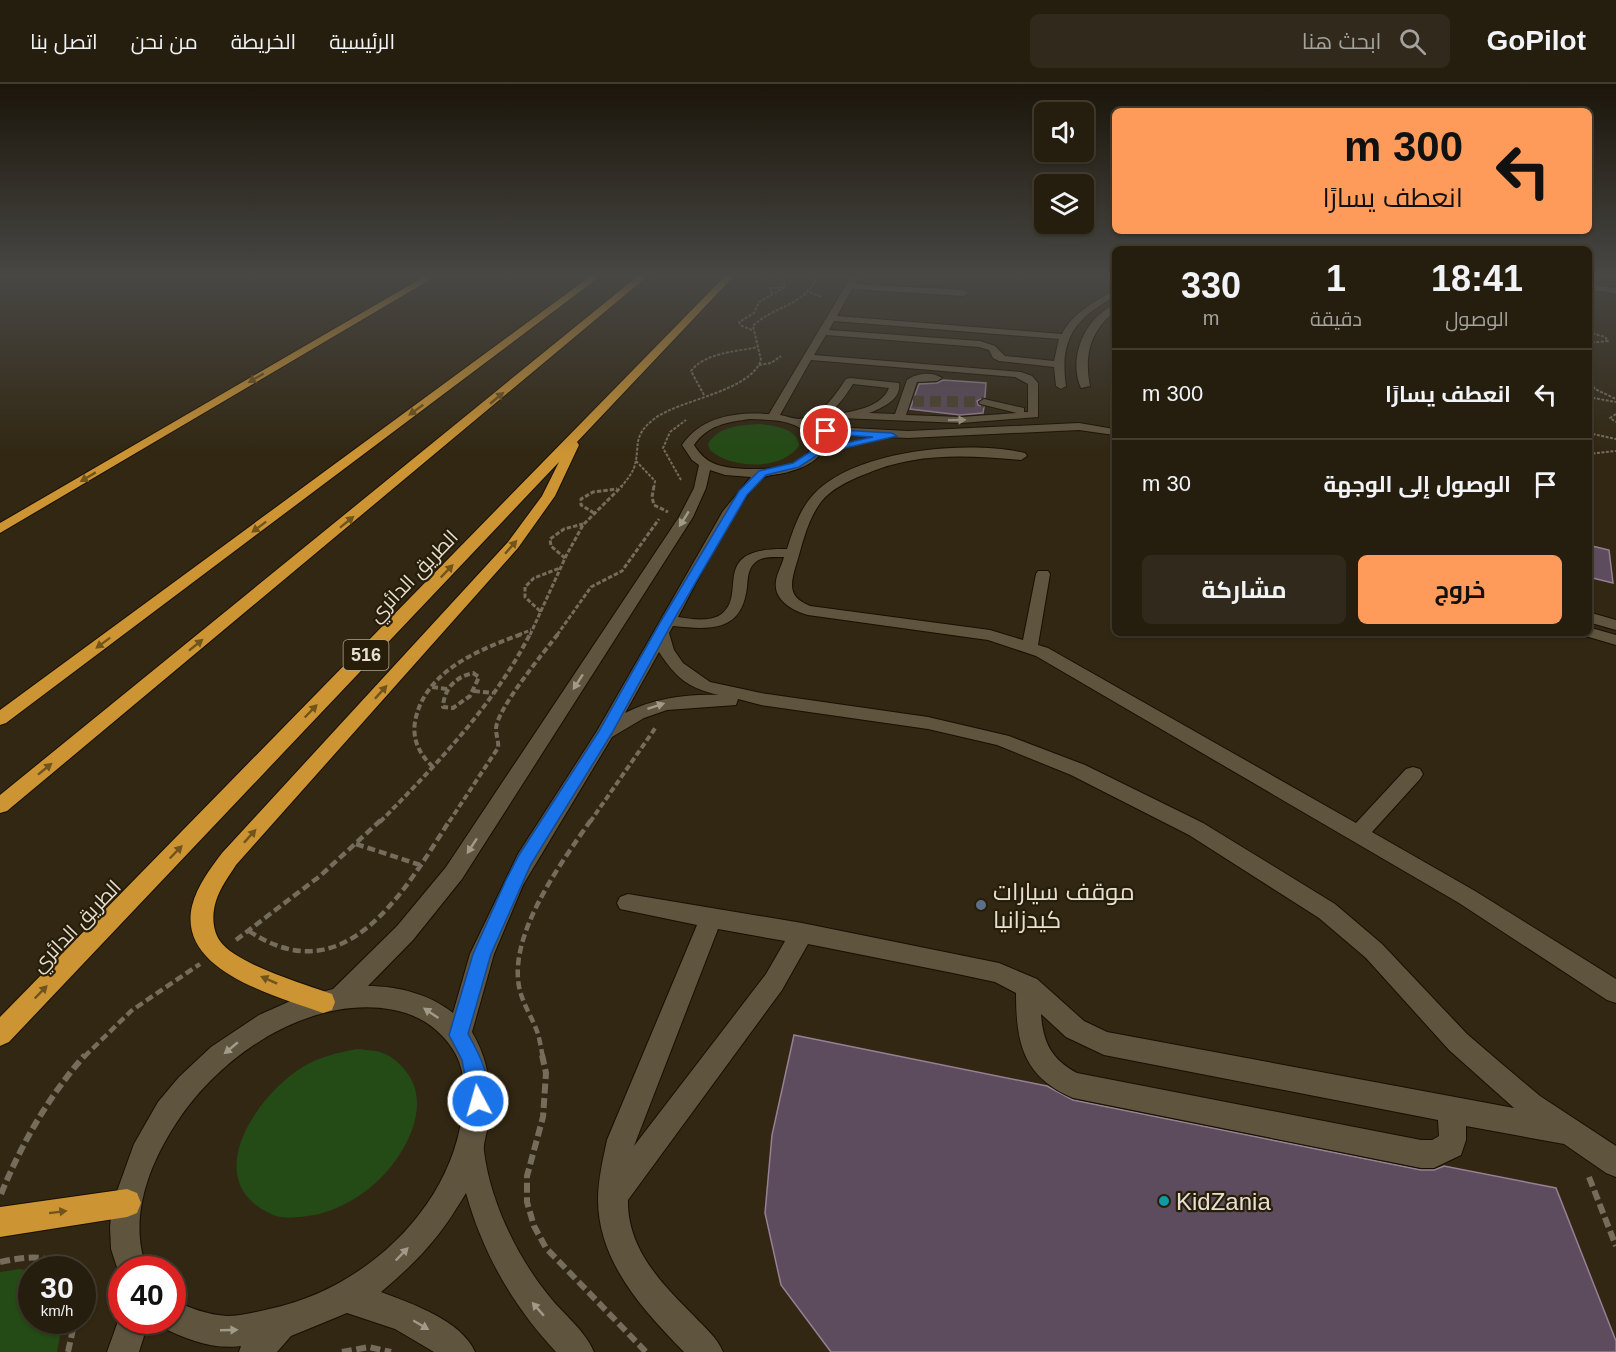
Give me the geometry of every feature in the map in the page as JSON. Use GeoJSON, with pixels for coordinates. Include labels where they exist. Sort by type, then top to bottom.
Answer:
{"type":"FeatureCollection","features":[{"type":"Feature","properties":{"kind":"highway"},"geometry":{"type":"LineString","coordinates":[[0,529],[333,334]]}},
{"type":"Feature","properties":{"kind":"highway"},"geometry":{"type":"LineString","coordinates":[[0,719],[518,334]]}},
{"type":"Feature","properties":{"kind":"highway"},"geometry":{"type":"LineString","coordinates":[[0,806],[573,334]]}},
{"type":"Feature","properties":{"kind":"highway","name":"الطريق الدائري"},"geometry":{"type":"LineString","coordinates":[[0,1034],[673,334]]}},
{"type":"Feature","properties":{"kind":"highway"},"geometry":{"type":"LineString","coordinates":[[332,1000],[249,972],[216,954],[204,933],[202,910],[212,884],[229,860],[513,545],[549,496],[575,438]]}},
{"type":"Feature","properties":{"kind":"highway"},"geometry":{"type":"LineString","coordinates":[[0,1222],[127,1203]]}},
{"type":"Feature","properties":{"kind":"street"},"geometry":{"type":"LineString","coordinates":[[773,417],[820,334]]}},
{"type":"Feature","properties":{"kind":"street"},"geometry":{"type":"LineString","coordinates":[[850,334],[980,344],[992,348],[996,351],[996,356],[1003,359],[1057,364]]}},
{"type":"Feature","properties":{"kind":"street"},"geometry":{"type":"LineString","coordinates":[[1029,334],[1064,337]]}},
{"type":"Feature","properties":{"kind":"street"},"geometry":{"type":"LineString","coordinates":[[1061,386],[1057,364],[1066,334]]}},
{"type":"Feature","properties":{"kind":"street"},"geometry":{"type":"LineString","coordinates":[[1085,386],[1080,364],[1084,344],[1089,334]]}},
{"type":"Feature","properties":{"kind":"street"},"geometry":{"type":"LineString","coordinates":[[839,360],[902,368],[898,376],[892,378],[841,372],[804,361],[839,360]]}},
{"type":"Feature","properties":{"kind":"street"},"geometry":{"type":"LineString","coordinates":[[839,360],[988,391],[1064,427]]}},
{"type":"Feature","properties":{"kind":"street"},"geometry":{"type":"LineString","coordinates":[[898,419],[908,401],[910,382],[915,378],[988,391],[1023,376],[1032,380],[1034,414]]}},
{"type":"Feature","properties":{"kind":"street"},"geometry":{"type":"LineString","coordinates":[[804,426],[836,404],[850,381],[895,384],[892,394],[874,408]]}},
{"type":"Feature","properties":{"kind":"street"},"geometry":{"type":"LineString","coordinates":[[986,418],[988,391]]}},
{"type":"Feature","properties":{"kind":"street"},"geometry":{"type":"LineString","coordinates":[[804,426],[908,401]]}},
{"type":"Feature","properties":{"kind":"street"},"geometry":{"type":"LineString","coordinates":[[844,416],[898,419],[986,418],[1034,414]]}},
{"type":"Feature","properties":{"kind":"street"},"geometry":{"type":"LineString","coordinates":[[892,436],[816,452],[796,465],[762,473],[731,472],[705,465],[692,456],[688,445],[694,434],[707,425],[727,419],[773,417],[842,434],[892,436],[1077,426],[1105,419]]}},
{"type":"Feature","properties":{"kind":"street"},"geometry":{"type":"LineString","coordinates":[[804,426],[816,436],[819,444],[816,452]]}},
{"type":"Feature","properties":{"kind":"street"},"geometry":{"type":"LineString","coordinates":[[1077,426],[1112,432]]}},
{"type":"Feature","properties":{"kind":"street"},"geometry":{"type":"LineString","coordinates":[[1021,456],[970,451],[907,454],[878,462],[840,480],[811,506],[783,582],[792,603],[801,608],[990,636],[1030,647],[1064,664],[1511,923],[1616,992]]}},
{"type":"Feature","properties":{"kind":"street"},"geometry":{"type":"LineString","coordinates":[[332,1000],[405,933],[454,873],[686,517],[700,488],[705,465]]}},
{"type":"Feature","properties":{"kind":"street"},"geometry":{"type":"LineString","coordinates":[[459,1035],[482,954],[525,860],[605,733],[730,511],[762,473]]}},
{"type":"Feature","properties":{"kind":"street"},"geometry":{"type":"LineString","coordinates":[[664,626],[706,624],[726,618],[734,610],[741,571],[746,562],[761,554],[794,553]]}},
{"type":"Feature","properties":{"kind":"street"},"geometry":{"type":"LineString","coordinates":[[1030,647],[1043,574]]}},
{"type":"Feature","properties":{"kind":"street"},"geometry":{"type":"LineString","coordinates":[[1592,618],[1616,625]]}},
{"type":"Feature","properties":{"kind":"street"},"geometry":{"type":"LineString","coordinates":[[664,626],[670,659],[686,675],[705,686],[761,699],[928,723],[1002,740],[1078,770],[1177,819],[1240,855],[1327,911],[1374,951],[1458,1042],[1493,1073],[1531,1105],[1616,1163]]}},
{"type":"Feature","properties":{"kind":"street"},"geometry":{"type":"LineString","coordinates":[[1592,633],[1616,640]]}},
{"type":"Feature","properties":{"kind":"street"},"geometry":{"type":"LineString","coordinates":[[605,733],[636,714],[668,702],[698,699],[748,702],[761,699]]}},
{"type":"Feature","properties":{"kind":"street"},"geometry":{"type":"LineString","coordinates":[[1358,834],[1413,774]]}},
{"type":"Feature","properties":{"kind":"street"},"geometry":{"type":"LineString","coordinates":[[628,903],[802,933],[980,969],[1013,979],[1028,987],[1074,1029],[1104,1044],[1571,1132]]}},
{"type":"Feature","properties":{"kind":"street"},"geometry":{"type":"LineString","coordinates":[[707,1352],[651,1294],[630,1265],[617,1233],[612,1198],[614,1168],[621,1140],[711,919]]}},
{"type":"Feature","properties":{"kind":"street"},"geometry":{"type":"LineString","coordinates":[[612,1198],[779,975],[802,933]]}},
{"type":"Feature","properties":{"kind":"street"},"geometry":{"type":"LineString","coordinates":[[1028,987],[1032,1045],[1041,1062],[1056,1077],[1073,1085],[1421,1154],[1434,1154],[1451,1145],[1454,1136],[1449,1109]]}},
{"type":"Feature","properties":{"kind":"street"},"geometry":{"type":"LineString","coordinates":[[129,1256],[125,1233],[127,1203],[141,1156],[167,1112],[200,1073],[239,1041],[281,1017],[332,1000],[388,996],[428,1009],[459,1035],[472,1058],[478,1085],[478,1116],[470,1151],[452,1190],[425,1230],[389,1267],[347,1298],[314,1314],[279,1326],[222,1332],[186,1320]]}},
{"type":"Feature","properties":{"kind":"street"},"geometry":{"type":"LineString","coordinates":[[470,1151],[478,1189],[490,1228],[508,1266],[531,1302],[578,1352]]}},
{"type":"Feature","properties":{"kind":"street"},"geometry":{"type":"LineString","coordinates":[[347,1298],[386,1307],[422,1325],[459,1352]]}},
{"type":"Feature","properties":{"kind":"street"},"geometry":{"type":"LineString","coordinates":[[255,1352],[279,1326]]}},
{"type":"Feature","properties":{"kind":"street"},"geometry":{"type":"LineString","coordinates":[[123,1352],[129,1334]]}},
{"type":"Feature","properties":{"kind":"path"},"geometry":{"type":"LineString","coordinates":[[753,334],[758,347],[759,365]]}},
{"type":"Feature","properties":{"kind":"path"},"geometry":{"type":"LineString","coordinates":[[1592,343],[1603,344],[1608,341],[1605,337],[1595,334]]}},
{"type":"Feature","properties":{"kind":"path"},"geometry":{"type":"LineString","coordinates":[[704,395],[691,371],[694,365],[711,358],[758,347]]}},
{"type":"Feature","properties":{"kind":"path"},"geometry":{"type":"LineString","coordinates":[[0,1197],[19,1151],[38,1118],[87,1054],[133,1010],[249,931],[313,883],[356,844],[433,766],[513,666],[584,524],[633,471],[636,461],[634,447],[636,438],[642,429],[668,410],[733,385],[759,365],[771,363],[781,356]]}},
{"type":"Feature","properties":{"kind":"path"},"geometry":{"type":"LineString","coordinates":[[1592,385],[1616,401]]}},
{"type":"Feature","properties":{"kind":"path"},"geometry":{"type":"LineString","coordinates":[[1592,398],[1616,401]]}},
{"type":"Feature","properties":{"kind":"path"},"geometry":{"type":"LineString","coordinates":[[1616,414],[1610,418],[1616,422]]}},
{"type":"Feature","properties":{"kind":"path"},"geometry":{"type":"LineString","coordinates":[[680,489],[680,475],[667,460],[662,447],[667,434],[691,418]]}},
{"type":"Feature","properties":{"kind":"path"},"geometry":{"type":"LineString","coordinates":[[1592,434],[1616,439]]}},
{"type":"Feature","properties":{"kind":"path"},"geometry":{"type":"LineString","coordinates":[[1592,454],[1616,451]]}},
{"type":"Feature","properties":{"kind":"path"},"geometry":{"type":"LineString","coordinates":[[594,513],[581,505],[580,499],[584,495],[598,490],[618,489]]}},
{"type":"Feature","properties":{"kind":"path"},"geometry":{"type":"LineString","coordinates":[[249,931],[261,941],[275,948],[291,951],[324,951],[338,946],[374,924],[420,866],[498,748],[499,740],[496,729],[502,711],[591,587],[622,571],[670,506]]}},
{"type":"Feature","properties":{"kind":"path"},"geometry":{"type":"LineString","coordinates":[[565,558],[551,546],[550,539],[558,532],[584,524]]}},
{"type":"Feature","properties":{"kind":"path"},"geometry":{"type":"LineString","coordinates":[[540,611],[525,597],[525,587],[534,578],[560,568]]}},
{"type":"Feature","properties":{"kind":"path"},"geometry":{"type":"LineString","coordinates":[[433,766],[420,754],[414,730],[420,705],[432,687],[460,662],[532,630]]}},
{"type":"Feature","properties":{"kind":"path"},"geometry":{"type":"LineString","coordinates":[[473,673],[478,677],[474,691],[462,703],[449,709],[443,707],[442,703],[447,688],[463,675],[473,673]]}},
{"type":"Feature","properties":{"kind":"path"},"geometry":{"type":"LineString","coordinates":[[432,687],[447,688]]}},
{"type":"Feature","properties":{"kind":"path"},"geometry":{"type":"LineString","coordinates":[[474,691],[493,693]]}},
{"type":"Feature","properties":{"kind":"path"},"geometry":{"type":"LineString","coordinates":[[646,1352],[546,1248],[534,1226],[527,1202],[527,1176],[543,1118],[546,1073],[538,1034],[520,991],[517,965],[524,937],[554,873],[660,721]]}},
{"type":"Feature","properties":{"kind":"path"},"geometry":{"type":"LineString","coordinates":[[356,844],[420,866]]}},
{"type":"Feature","properties":{"kind":"path"},"geometry":{"type":"LineString","coordinates":[[1587,1174],[1616,1246]]}},
{"type":"Feature","properties":{"kind":"path"},"geometry":{"type":"LineString","coordinates":[[0,1262],[18,1259]]}},
{"type":"Feature","properties":{"kind":"path"},"geometry":{"type":"LineString","coordinates":[[68,1352],[72,1334]]}},
{"type":"Feature","properties":{"kind":"path"},"geometry":{"type":"LineString","coordinates":[[342,1352],[369,1347],[391,1352]]}},
{"type":"Feature","properties":{"kind":"green space"},"geometry":{"type":"Polygon","coordinates":[[[760,424],[790,432],[798,440],[799,446],[780,460],[756,464],[730,461],[710,450],[708,444],[718,433],[738,426],[760,424]]]}},
{"type":"Feature","properties":{"kind":"green space"},"geometry":{"type":"Polygon","coordinates":[[[357,1049],[377,1051],[388,1055],[408,1074],[415,1088],[417,1103],[415,1119],[403,1150],[383,1176],[356,1198],[318,1214],[292,1218],[276,1216],[252,1202],[240,1184],[237,1164],[241,1142],[251,1120],[283,1082],[301,1068],[321,1058],[357,1049]]]}},
{"type":"Feature","properties":{"kind":"green space"},"geometry":{"type":"Polygon","coordinates":[[[18,1269],[18,1334],[60,1334],[57,1352],[0,1352],[0,1272],[18,1269]]]}},
{"type":"Feature","properties":{"kind":"building"},"geometry":{"type":"Polygon","coordinates":[[[943,380],[986,383],[985,397],[977,401],[978,405],[984,407],[983,413],[960,415],[910,409],[919,384],[937,383],[943,380]]]}},
{"type":"Feature","properties":{"kind":"building"},"geometry":{"type":"Polygon","coordinates":[[[1592,546],[1609,550],[1613,583],[1592,578],[1592,546]]]}},
{"type":"Feature","properties":{"kind":"building","name":"KidZania"},"geometry":{"type":"Polygon","coordinates":[[[794,1035],[1047,1086],[1073,1100],[1421,1170],[1434,1170],[1444,1166],[1556,1188],[1616,1341],[1616,1352],[831,1352],[781,1285],[765,1213],[772,1135],[794,1035]]]}},
{"type":"Feature","properties":{"kind":"tunnel"},"geometry":{"type":"LineString","coordinates":[[913,401],[984,402]]}},
{"type":"Feature","properties":{"kind":"place","name":"موقف سيارات كيدزانيا"},"geometry":{"type":"Point","coordinates":[981,905]}},
{"type":"Feature","properties":{"kind":"place","name":"KidZania"},"geometry":{"type":"Point","coordinates":[1164,1201]}},
{"type":"Feature","properties":{"kind":"route"},"geometry":{"type":"LineString","coordinates":[[478,1101],[478,1085],[472,1058],[459,1035],[482,954],[512,885],[525,860],[605,733],[730,511],[755,479],[762,473],[796,465],[816,452],[892,436],[826,431]]}}]}
